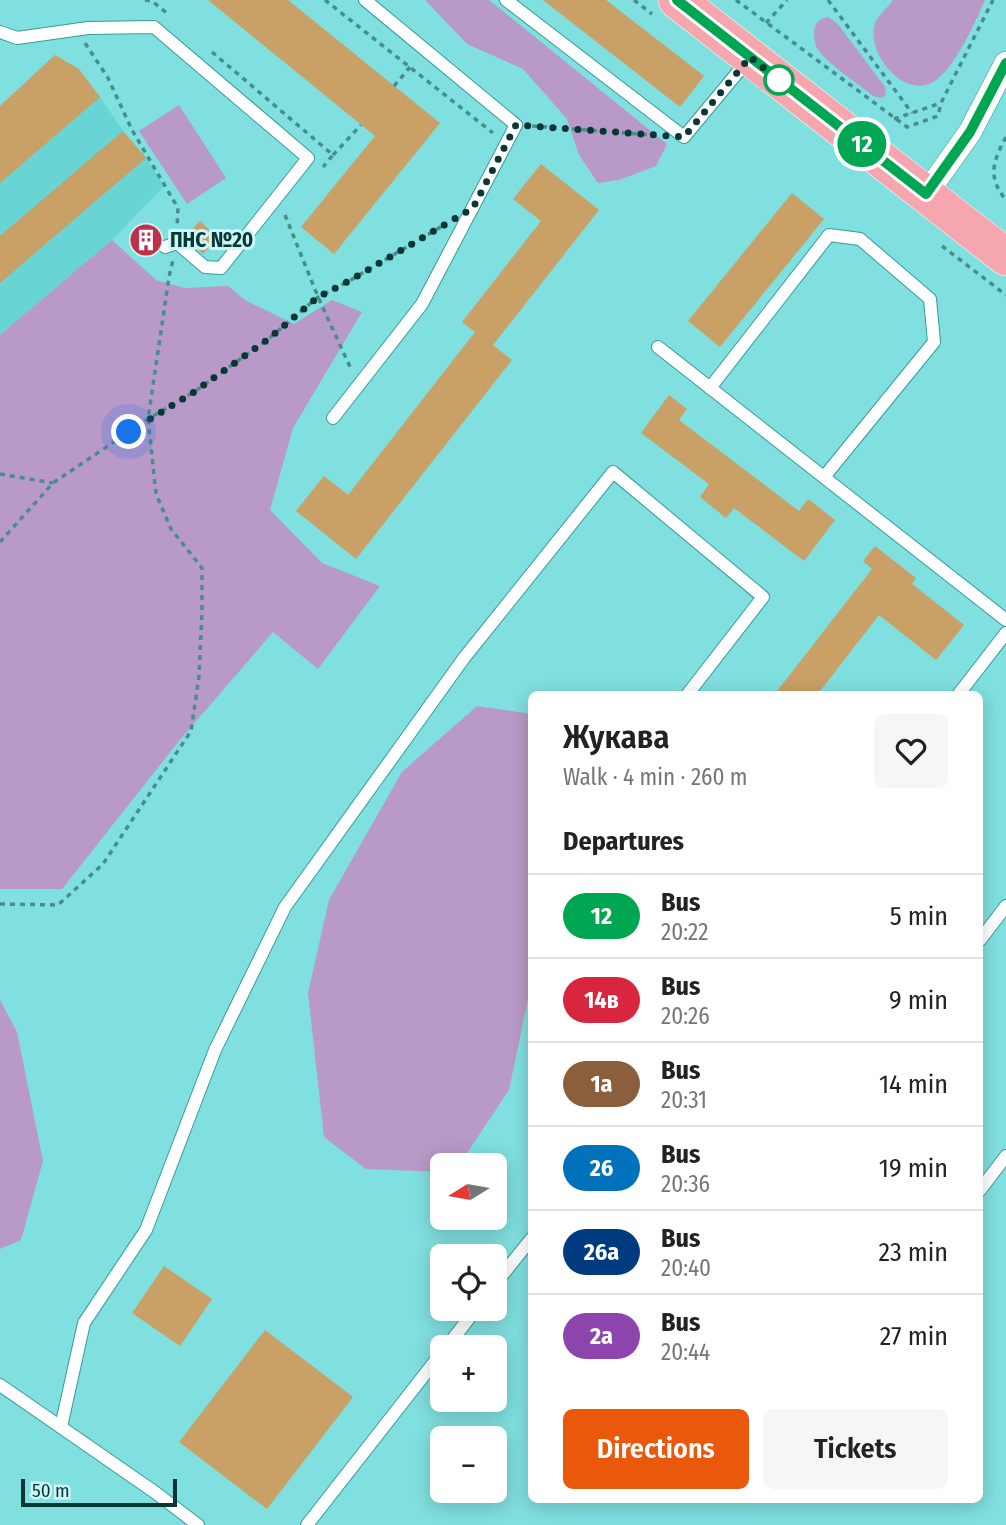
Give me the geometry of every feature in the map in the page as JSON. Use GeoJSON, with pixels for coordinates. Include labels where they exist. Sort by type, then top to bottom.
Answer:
{"type":"FeatureCollection","features":[{"type":"Feature","properties":{"kind":"main road"},"geometry":{"type":"LineString","coordinates":[[677,0],[1006,257]]}},
{"type":"Feature","properties":{"kind":"street"},"geometry":{"type":"LineString","coordinates":[[926,194],[970,132],[1006,63]]}},
{"type":"Feature","properties":{"kind":"lane"},"geometry":{"type":"LineString","coordinates":[[334,418],[422,304],[516,125],[365,0]]}},
{"type":"Feature","properties":{"kind":"lane"},"geometry":{"type":"LineString","coordinates":[[506,0],[684,137],[750,57]]}},
{"type":"Feature","properties":{"kind":"lane"},"geometry":{"type":"LineString","coordinates":[[0,32],[17,38],[77,29],[153,27],[308,158],[221,268],[205,267],[171,245]]}},
{"type":"Feature","properties":{"kind":"lane"},"geometry":{"type":"LineString","coordinates":[[710,388],[829,235],[860,239],[930,299],[934,342],[824,477]]}},
{"type":"Feature","properties":{"kind":"lane"},"geometry":{"type":"LineString","coordinates":[[658,347],[1006,620]]}},
{"type":"Feature","properties":{"kind":"lane"},"geometry":{"type":"LineString","coordinates":[[61,1427],[84,1323],[146,1230],[215,1050],[285,907],[464,657],[613,472],[763,597],[690,691]]}},
{"type":"Feature","properties":{"kind":"lane"},"geometry":{"type":"LineString","coordinates":[[961,691],[1006,633]]}},
{"type":"Feature","properties":{"kind":"lane"},"geometry":{"type":"LineString","coordinates":[[983,936],[1006,906]]}},
{"type":"Feature","properties":{"kind":"lane"},"geometry":{"type":"LineString","coordinates":[[983,1186],[1006,1156]]}},
{"type":"Feature","properties":{"kind":"lane"},"geometry":{"type":"LineString","coordinates":[[507,1269],[528,1243]]}},
{"type":"Feature","properties":{"kind":"lane"},"geometry":{"type":"LineString","coordinates":[[456,1335],[467,1321]]}},
{"type":"Feature","properties":{"kind":"lane"},"geometry":{"type":"LineString","coordinates":[[307,1525],[430,1368]]}},
{"type":"Feature","properties":{"kind":"lane"},"geometry":{"type":"LineString","coordinates":[[0,1385],[198,1525]]}},
{"type":"Feature","properties":{"kind":"path"},"geometry":{"type":"LineString","coordinates":[[325,0],[507,144]]}},
{"type":"Feature","properties":{"kind":"path"},"geometry":{"type":"LineString","coordinates":[[736,0],[907,127],[938,116],[993,0]]}},
{"type":"Feature","properties":{"kind":"path"},"geometry":{"type":"LineString","coordinates":[[766,23],[788,0]]}},
{"type":"Feature","properties":{"kind":"path"},"geometry":{"type":"LineString","coordinates":[[828,0],[912,113]]}},
{"type":"Feature","properties":{"kind":"path"},"geometry":{"type":"LineString","coordinates":[[0,904],[58,905],[103,864],[191,731],[200,651],[202,568],[171,529],[156,494],[148,419],[178,208],[132,130],[108,78],[77,29]]}},
{"type":"Feature","properties":{"kind":"path"},"geometry":{"type":"LineString","coordinates":[[394,86],[410,67]]}},
{"type":"Feature","properties":{"kind":"path"},"geometry":{"type":"LineString","coordinates":[[894,119],[942,103]]}},
{"type":"Feature","properties":{"kind":"path"},"geometry":{"type":"LineString","coordinates":[[333,155],[361,125]]}},
{"type":"Feature","properties":{"kind":"path"},"geometry":{"type":"LineString","coordinates":[[516,125],[684,137]]}},
{"type":"Feature","properties":{"kind":"path"},"geometry":{"type":"LineString","coordinates":[[1006,137],[993,164],[997,190],[1006,200]]}},
{"type":"Feature","properties":{"kind":"path"},"geometry":{"type":"LineString","coordinates":[[277,197],[318,297],[359,386]]}},
{"type":"Feature","properties":{"kind":"path"},"geometry":{"type":"LineString","coordinates":[[0,542],[53,483],[148,419],[194,392],[267,340],[318,297],[473,208]]}},
{"type":"Feature","properties":{"kind":"path"},"geometry":{"type":"LineString","coordinates":[[0,474],[53,483]]}},
{"type":"Feature","properties":{"kind":"shaded area"},"geometry":{"type":"Polygon","coordinates":[[[425,0],[489,0],[667,144],[656,166],[619,180],[598,183],[579,155],[567,119],[523,69],[467,44],[425,0]]]}},
{"type":"Feature","properties":{"kind":"shaded area"},"geometry":{"type":"Polygon","coordinates":[[[893,0],[985,0],[962,47],[946,71],[929,84],[918,86],[906,83],[896,76],[887,67],[875,44],[876,21],[893,0]]]}},
{"type":"Feature","properties":{"kind":"shaded area"},"geometry":{"type":"Polygon","coordinates":[[[828,17],[837,23],[885,87],[885,96],[873,96],[817,48],[815,26],[828,17]]]}},
{"type":"Feature","properties":{"kind":"shaded area"},"geometry":{"type":"Polygon","coordinates":[[[55,55],[100,97],[164,186],[112,240],[0,335],[0,106],[55,55]]]}},
{"type":"Feature","properties":{"kind":"shaded area"},"geometry":{"type":"Polygon","coordinates":[[[179,105],[226,178],[187,204],[139,131],[179,105]]]}},
{"type":"Feature","properties":{"kind":"shaded area"},"geometry":{"type":"Polygon","coordinates":[[[112,240],[156,280],[185,288],[228,286],[245,300],[294,324],[332,300],[362,312],[293,428],[270,510],[322,563],[380,586],[318,669],[273,632],[179,741],[62,889],[0,889],[0,335],[112,240]]]}},
{"type":"Feature","properties":{"kind":"shaded area"},"geometry":{"type":"Polygon","coordinates":[[[477,706],[528,713],[528,999],[509,1090],[467,1153],[430,1153],[430,1171],[366,1169],[324,1137],[308,993],[329,900],[402,772],[477,706]]]}},
{"type":"Feature","properties":{"kind":"shaded area"},"geometry":{"type":"Polygon","coordinates":[[[0,1000],[17,1032],[43,1161],[21,1240],[0,1249],[0,1000]]]}},
{"type":"Feature","properties":{"kind":"building"},"geometry":{"type":"Polygon","coordinates":[[[208,0],[288,0],[440,123],[334,254],[301,227],[375,136],[208,0]]]}},
{"type":"Feature","properties":{"kind":"building"},"geometry":{"type":"Polygon","coordinates":[[[543,0],[606,0],[704,76],[680,107],[543,0]]]}},
{"type":"Feature","properties":{"kind":"building"},"geometry":{"type":"Polygon","coordinates":[[[55,55],[79,69],[100,97],[0,183],[0,106],[55,55]]]}},
{"type":"Feature","properties":{"kind":"building"},"geometry":{"type":"Polygon","coordinates":[[[123,131],[146,158],[0,283],[0,236],[123,131]]]}},
{"type":"Feature","properties":{"kind":"building"},"geometry":{"type":"Polygon","coordinates":[[[541,164],[599,210],[493,345],[512,360],[356,559],[296,511],[324,476],[348,495],[475,332],[462,322],[541,221],[513,199],[541,164]]]}},
{"type":"Feature","properties":{"kind":"building"},"geometry":{"type":"Polygon","coordinates":[[[792,193],[824,219],[720,347],[688,321],[792,193]]]}},
{"type":"Feature","properties":{"kind":"building"},"geometry":{"type":"Polygon","coordinates":[[[200,221],[218,238],[203,254],[185,237],[200,221]]]}},
{"type":"Feature","properties":{"kind":"building","name":"ПНС №20"},"geometry":{"type":"Polygon","coordinates":[[[145,222],[162,239],[147,257],[128,239],[145,222]]]}},
{"type":"Feature","properties":{"kind":"building"},"geometry":{"type":"Polygon","coordinates":[[[669,395],[687,409],[679,420],[799,511],[808,499],[835,520],[804,561],[734,508],[726,518],[700,497],[709,484],[641,433],[669,395]]]}},
{"type":"Feature","properties":{"kind":"building"},"geometry":{"type":"Polygon","coordinates":[[[875,546],[916,578],[912,584],[964,625],[936,660],[879,615],[820,691],[777,691],[872,569],[863,561],[875,546]]]}},
{"type":"Feature","properties":{"kind":"building"},"geometry":{"type":"Polygon","coordinates":[[[164,1266],[212,1299],[180,1346],[132,1313],[164,1266]]]}},
{"type":"Feature","properties":{"kind":"building"},"geometry":{"type":"Polygon","coordinates":[[[265,1330],[353,1397],[267,1509],[179,1442],[265,1330]]]}},
{"type":"Feature","properties":{"kind":"bus line","name":"12"},"geometry":{"type":"LineString","coordinates":[[677,0],[926,194],[970,132],[1006,63]]}},
{"type":"Feature","properties":{"kind":"place","name":"ПНС №20"},"geometry":{"type":"Point","coordinates":[146,240]}},
{"type":"Feature","properties":{"kind":"route"},"geometry":{"type":"LineString","coordinates":[[129,432],[194,392],[267,340],[318,297],[473,208],[516,125],[684,137],[750,57],[779,80]]}}]}
